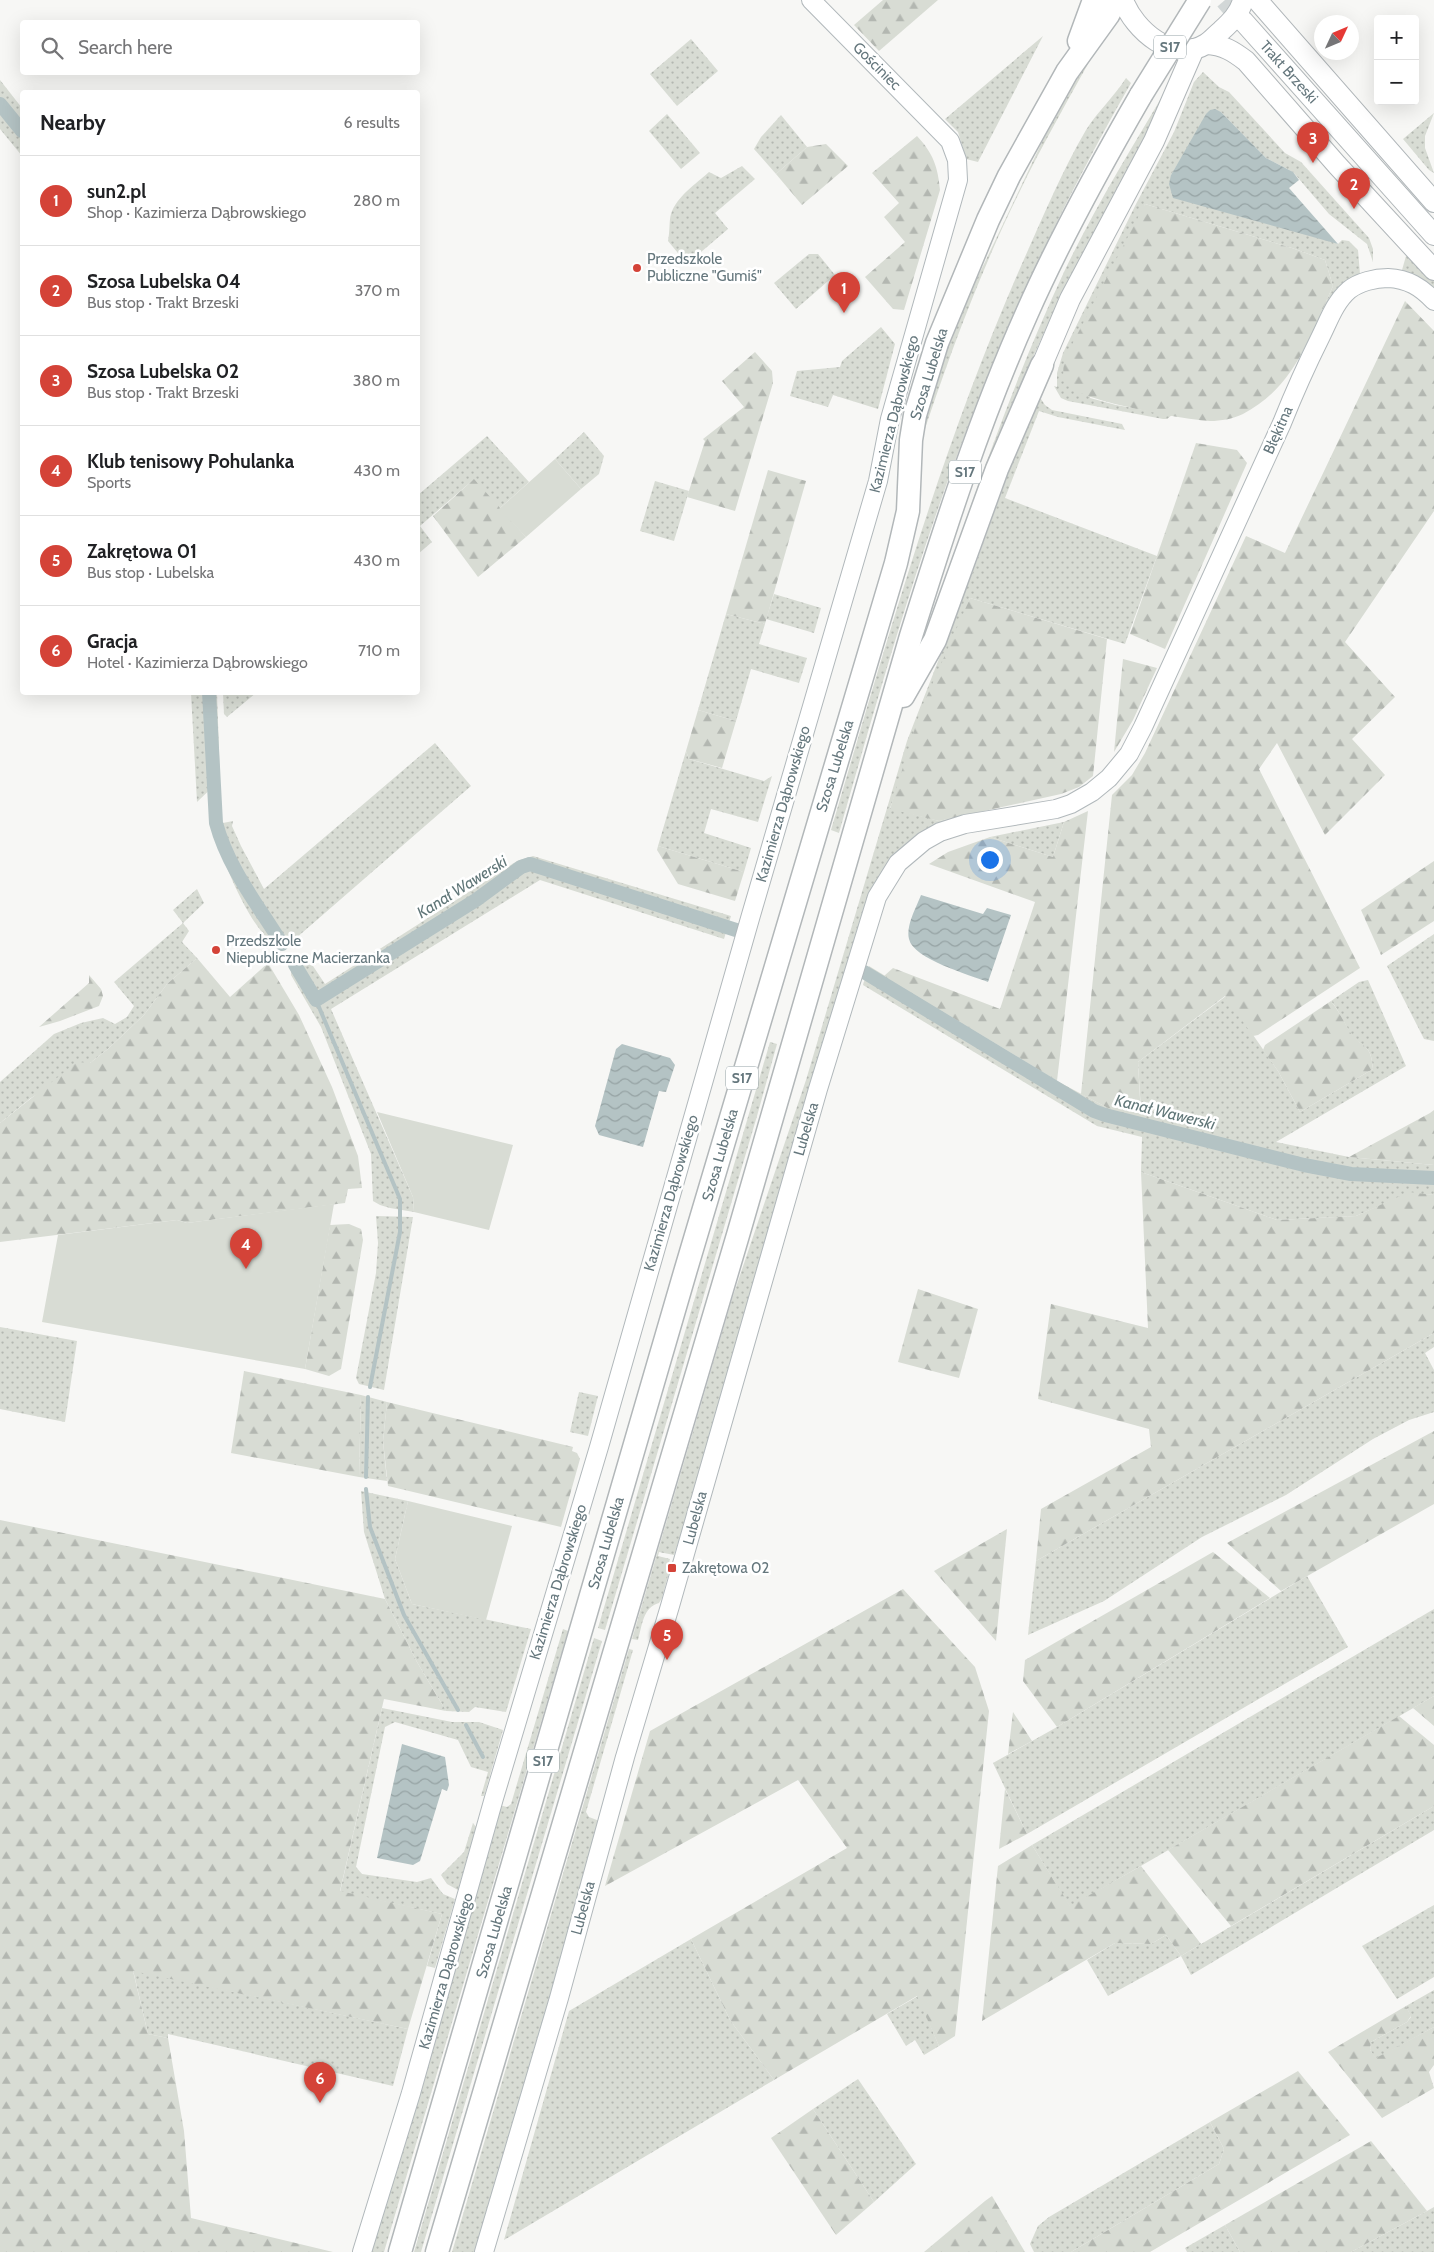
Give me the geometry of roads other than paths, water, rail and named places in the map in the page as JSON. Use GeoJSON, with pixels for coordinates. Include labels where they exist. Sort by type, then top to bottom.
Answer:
{"type":"FeatureCollection","features":[{"type":"Feature","properties":{"kind":"highway"},"geometry":{"type":"LineString","coordinates":[[1067,72],[1094,0]]}},
{"type":"Feature","properties":{"kind":"highway"},"geometry":{"type":"LineString","coordinates":[[1067,72],[1108,15],[1116,0]]}},
{"type":"Feature","properties":{"kind":"highway","name":"S17"},"geometry":{"type":"LineString","coordinates":[[437,2252],[887,723],[936,558],[970,454],[1027,313],[1066,229],[1141,95],[1200,0]]}},
{"type":"Feature","properties":{"kind":"highway","name":"Szosa Lubelska"},"geometry":{"type":"LineString","coordinates":[[400,2252],[686,1269],[896,563],[908,511],[911,440],[915,415],[930,361],[998,199],[1067,72]]}},
{"type":"Feature","properties":{"kind":"highway"},"geometry":{"type":"LineString","coordinates":[[887,723],[935,640],[997,469],[1042,365]]}},
{"type":"Feature","properties":{"kind":"main road"},"geometry":{"type":"LineString","coordinates":[[1123,0],[1132,18],[1146,34],[1164,44],[1178,49],[1218,45],[1230,49],[1246,61],[1337,165],[1434,270]]}},
{"type":"Feature","properties":{"kind":"main road"},"geometry":{"type":"LineString","coordinates":[[1042,365],[1070,299],[1154,141],[1200,47],[1235,17],[1243,0]]}},
{"type":"Feature","properties":{"kind":"main road"},"geometry":{"type":"LineString","coordinates":[[1257,0],[1434,202]]}},
{"type":"Feature","properties":{"kind":"main road","name":"Trakt Brzeski"},"geometry":{"type":"LineString","coordinates":[[1243,21],[1434,235]]}},
{"type":"Feature","properties":{"kind":"street","name":"Gościniec"},"geometry":{"type":"LineString","coordinates":[[811,0],[943,133]]}},
{"type":"Feature","properties":{"kind":"street","name":"Kazimierza Dąbrowskiego"},"geometry":{"type":"LineString","coordinates":[[362,2252],[411,2093],[750,915],[878,481],[890,419],[958,180],[958,168],[954,150],[943,133]]}},
{"type":"Feature","properties":{"kind":"street","name":"Błękitna"},"geometry":{"type":"LineString","coordinates":[[857,958],[872,908],[882,887],[898,863],[924,841],[940,832],[965,824],[1056,809],[1071,804],[1092,792],[1109,778],[1128,754],[1144,727],[1282,423],[1298,383],[1336,304],[1353,287],[1372,279],[1382,278],[1406,280],[1417,285],[1434,302]]}},
{"type":"Feature","properties":{"kind":"street","name":"Lubelska"},"geometry":{"type":"LineString","coordinates":[[484,2252],[559,1998],[628,1748],[857,958]]}},
{"type":"Feature","properties":{"kind":"water"},"geometry":{"type":"Polygon","coordinates":[[[1215,109],[1221,112],[1266,158],[1293,172],[1299,180],[1289,188],[1338,244],[1173,198],[1169,184],[1171,175],[1206,114],[1210,110],[1215,109]]]}},
{"type":"Feature","properties":{"kind":"water"},"geometry":{"type":"Polygon","coordinates":[[[921,895],[983,914],[987,908],[1011,915],[988,982],[931,960],[913,946],[908,934],[912,917],[921,895]]]}},
{"type":"Feature","properties":{"kind":"water"},"geometry":{"type":"Polygon","coordinates":[[[622,1044],[670,1058],[675,1065],[666,1092],[659,1091],[643,1147],[599,1135],[595,1126],[616,1049],[622,1044]]]}},
{"type":"Feature","properties":{"kind":"water"},"geometry":{"type":"Polygon","coordinates":[[[402,1744],[445,1757],[449,1785],[447,1791],[442,1789],[420,1861],[413,1865],[377,1858],[402,1744]]]}},
{"type":"Feature","properties":{"kind":"waterway","name":"Kanał Wawerski"},"geometry":{"type":"LineString","coordinates":[[0,104],[20,129]]}},
{"type":"Feature","properties":{"kind":"waterway","name":"Kanał Wawerski"},"geometry":{"type":"LineString","coordinates":[[209,695],[216,823],[221,840],[236,871],[282,944]]}},
{"type":"Feature","properties":{"kind":"waterway","name":"Kanał Wawerski"},"geometry":{"type":"LineString","coordinates":[[295,965],[316,1000],[476,900],[521,867],[530,864],[736,930]]}},
{"type":"Feature","properties":{"kind":"waterway","name":"Kanał Wawerski"},"geometry":{"type":"LineString","coordinates":[[864,972],[1094,1111],[1105,1115],[1304,1165],[1351,1174],[1434,1178]]}},
{"type":"Feature","properties":{"kind":"waterway"},"geometry":{"type":"LineString","coordinates":[[316,1000],[400,1199],[400,1232],[370,1387]]}},
{"type":"Feature","properties":{"kind":"waterway"},"geometry":{"type":"LineString","coordinates":[[366,1477],[368,1397]]}},
{"type":"Feature","properties":{"kind":"waterway"},"geometry":{"type":"LineString","coordinates":[[366,1489],[370,1527],[404,1615],[458,1710]]}},
{"type":"Feature","properties":{"kind":"waterway"},"geometry":{"type":"LineString","coordinates":[[466,1725],[483,1757]]}},
{"type":"Feature","properties":{"kind":"tunnel"},"geometry":{"type":"LineString","coordinates":[[1225,0],[1243,21]]}},
{"type":"Feature","properties":{"kind":"place","name":"Szosa Lubelska 02"},"geometry":{"type":"Point","coordinates":[1313,163]}},
{"type":"Feature","properties":{"kind":"place","name":"Szosa Lubelska 04"},"geometry":{"type":"Point","coordinates":[1354,209]}},
{"type":"Feature","properties":{"kind":"place","name":"Przedszkole Publiczne \"Gumiś\""},"geometry":{"type":"Point","coordinates":[637,268]}},
{"type":"Feature","properties":{"kind":"place","name":"sun2.pl"},"geometry":{"type":"Point","coordinates":[844,313]}},
{"type":"Feature","properties":{"kind":"place","name":"Przedszkole Niepubliczne Macierzanka"},"geometry":{"type":"Point","coordinates":[216,950]}},
{"type":"Feature","properties":{"kind":"place","name":"Klub tenisowy Pohulanka"},"geometry":{"type":"Point","coordinates":[246,1269]}},
{"type":"Feature","properties":{"kind":"place","name":"Zakrętowa 02"},"geometry":{"type":"Point","coordinates":[672,1568]}},
{"type":"Feature","properties":{"kind":"place","name":"Zakrętowa 01"},"geometry":{"type":"Point","coordinates":[667,1660]}},
{"type":"Feature","properties":{"kind":"place","name":"Gracja"},"geometry":{"type":"Point","coordinates":[320,2103]}}]}
